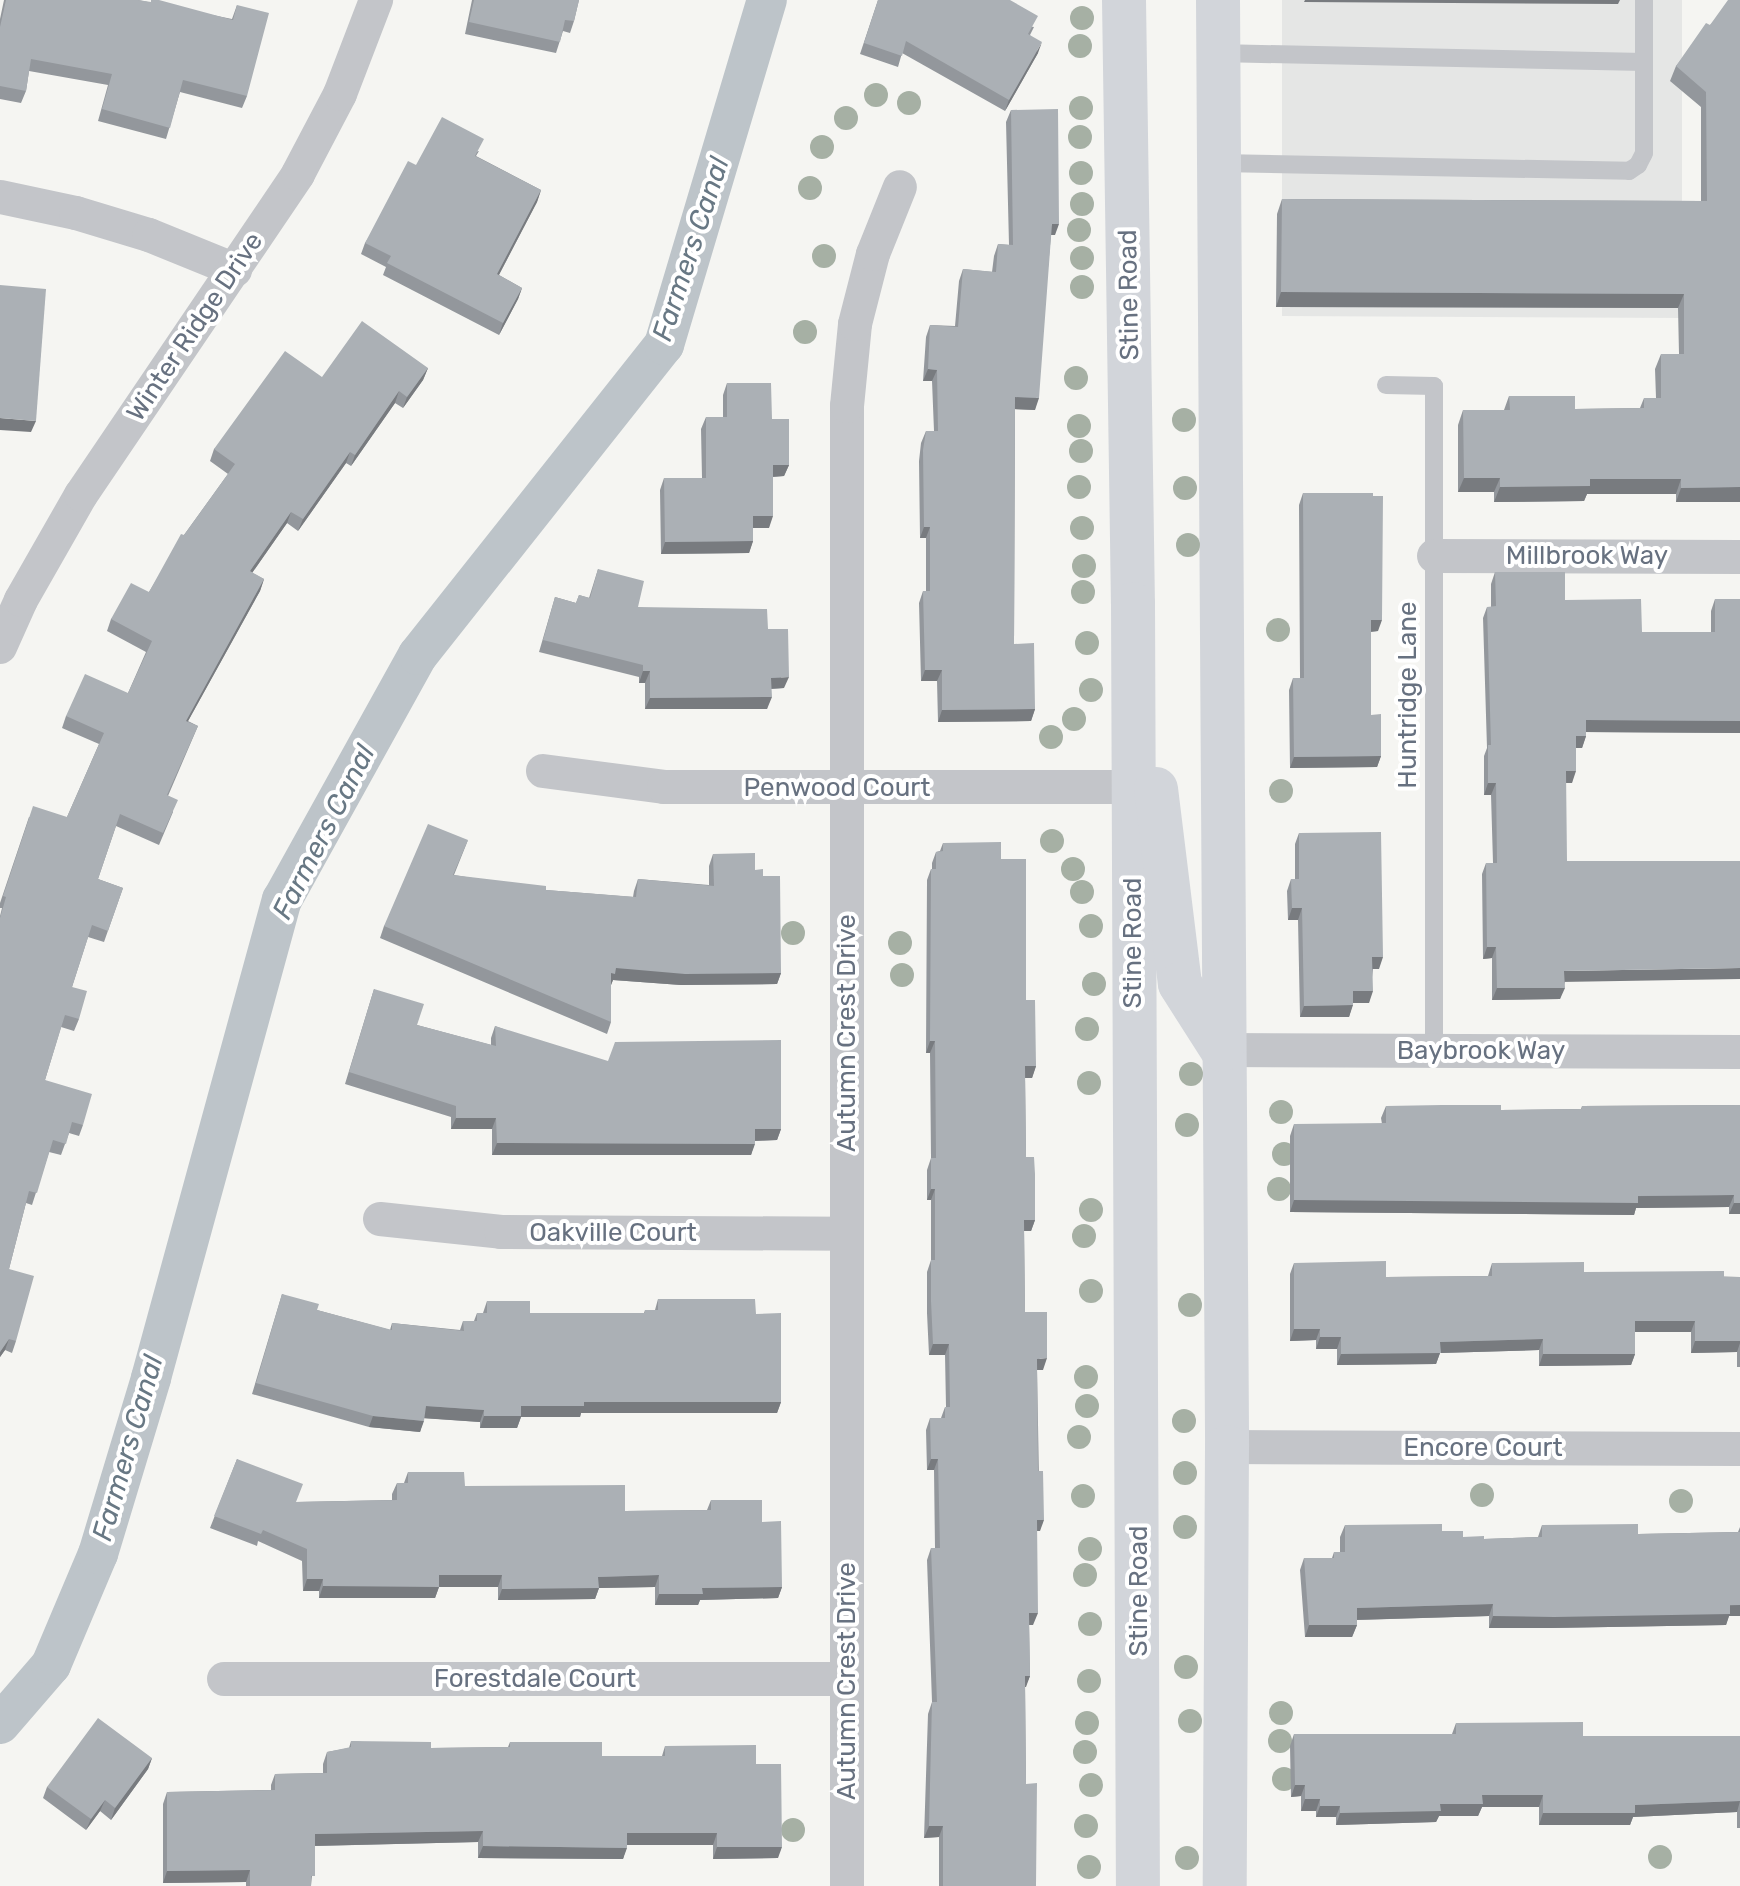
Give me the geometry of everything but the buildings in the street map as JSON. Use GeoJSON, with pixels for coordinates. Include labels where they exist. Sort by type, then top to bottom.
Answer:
{"type":"FeatureCollection","features":[{"type":"Feature","properties":{"kind":"main road","name":"Stine Road"},"geometry":{"type":"LineString","coordinates":[[1124,0],[1133,604],[1139,1437],[1138,1886]]}},
{"type":"Feature","properties":{"kind":"main road"},"geometry":{"type":"LineString","coordinates":[[1218,0],[1222,1050],[1227,1447],[1225,1886]]}},
{"type":"Feature","properties":{"kind":"main road"},"geometry":{"type":"LineString","coordinates":[[1133,604],[1180,984],[1222,1050]]}},
{"type":"Feature","properties":{"kind":"street","name":"Winter Ridge Drive"},"geometry":{"type":"LineString","coordinates":[[0,647],[21,600],[81,495],[298,174],[340,94],[376,0]]}},
{"type":"Feature","properties":{"kind":"street","name":"Autumn Crest Drive"},"geometry":{"type":"LineString","coordinates":[[847,1886],[847,406],[855,324],[873,254],[900,187]]}},
{"type":"Feature","properties":{"kind":"street"},"geometry":{"type":"LineString","coordinates":[[0,197],[76,213],[149,235],[235,270]]}},
{"type":"Feature","properties":{"kind":"street","name":"Millbrook Way"},"geometry":{"type":"LineString","coordinates":[[1434,556],[1740,557]]}},
{"type":"Feature","properties":{"kind":"street","name":"Penwood Court"},"geometry":{"type":"LineString","coordinates":[[543,771],[664,787],[1132,787]]}},
{"type":"Feature","properties":{"kind":"street","name":"Baybrook Way"},"geometry":{"type":"LineString","coordinates":[[1222,1050],[1740,1052]]}},
{"type":"Feature","properties":{"kind":"street","name":"Oakville Court"},"geometry":{"type":"LineString","coordinates":[[380,1219],[501,1232],[847,1234]]}},
{"type":"Feature","properties":{"kind":"street","name":"Encore Court"},"geometry":{"type":"LineString","coordinates":[[1227,1447],[1740,1449]]}},
{"type":"Feature","properties":{"kind":"street","name":"Forestdale Court"},"geometry":{"type":"LineString","coordinates":[[224,1679],[847,1679]]}},
{"type":"Feature","properties":{"kind":"lane"},"geometry":{"type":"LineString","coordinates":[[1219,163],[1629,171],[1638,165],[1644,153],[1644,0]]}},
{"type":"Feature","properties":{"kind":"lane"},"geometry":{"type":"LineString","coordinates":[[1218,53],[1644,62]]}},
{"type":"Feature","properties":{"kind":"lane","name":"Huntridge Lane"},"geometry":{"type":"LineString","coordinates":[[1386,385],[1434,386],[1434,1051]]}},
{"type":"Feature","properties":{"kind":"shaded area"},"geometry":{"type":"Polygon","coordinates":[[[1282,0],[1682,0],[1682,318],[1282,316],[1282,0]]]}},
{"type":"Feature","properties":{"kind":"waterway","name":"Farmers Canal"},"geometry":{"type":"LineString","coordinates":[[0,1724],[51,1665],[98,1554],[151,1378],[282,900],[418,655],[664,345],[767,0]]}}]}
